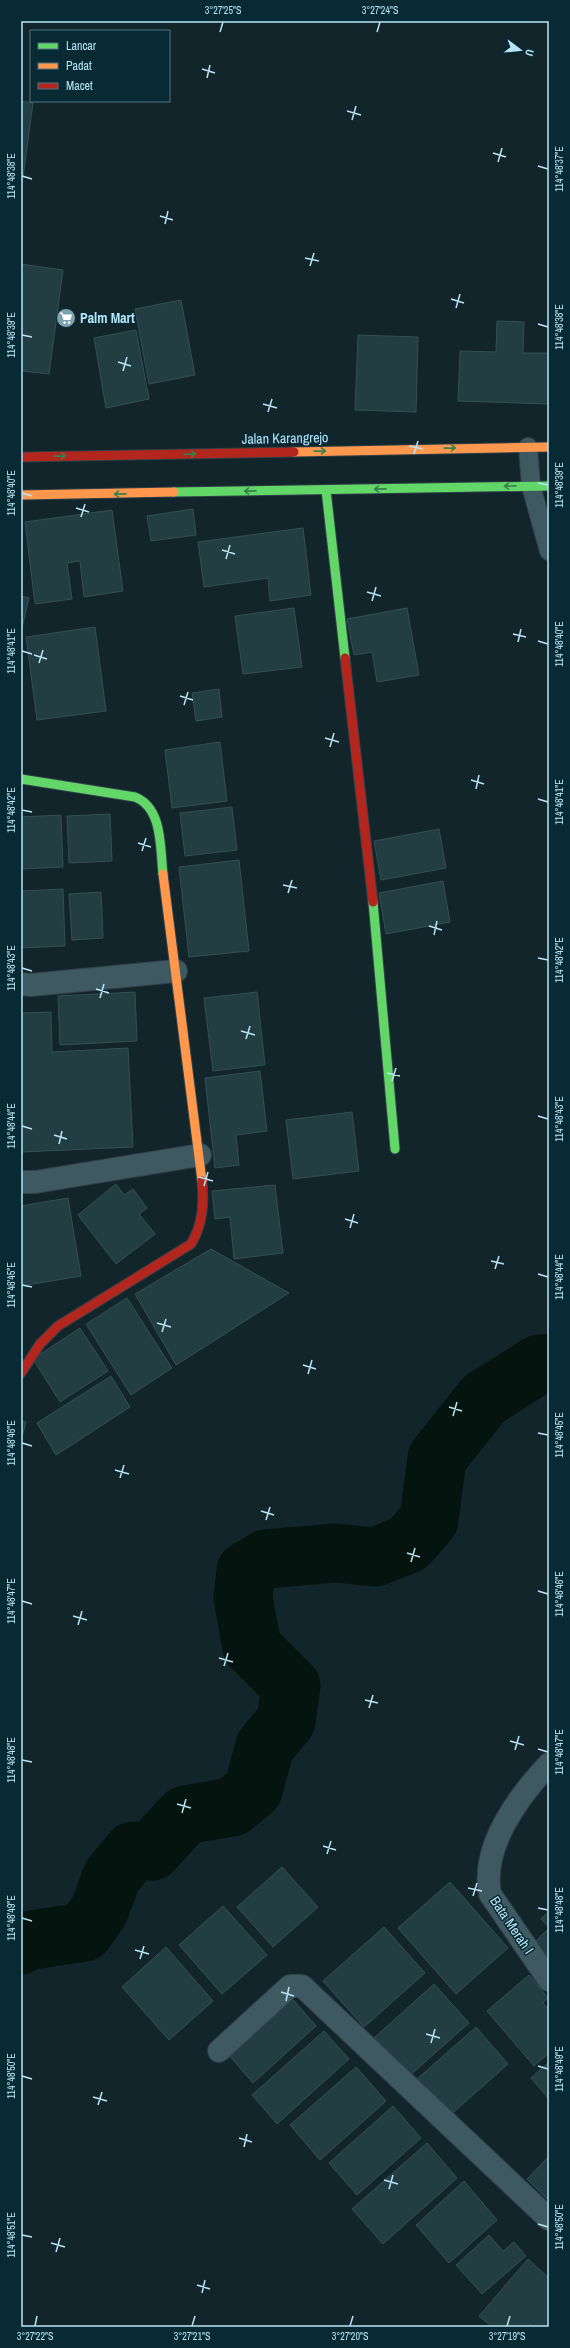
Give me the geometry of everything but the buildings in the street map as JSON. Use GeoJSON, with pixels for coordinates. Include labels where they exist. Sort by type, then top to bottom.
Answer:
{"type":"FeatureCollection","features":[{"type":"Feature","properties":{"kind":"street","name":"Jalan Karangrejo"},"geometry":{"type":"LineString","coordinates":[[21,457],[549,447]]}},
{"type":"Feature","properties":{"kind":"street"},"geometry":{"type":"LineString","coordinates":[[21,496],[549,486]]}},
{"type":"Feature","properties":{"kind":"street"},"geometry":{"type":"LineString","coordinates":[[326,490],[370,871],[395,1149]]}},
{"type":"Feature","properties":{"kind":"street"},"geometry":{"type":"LineString","coordinates":[[21,779],[135,796],[144,800],[152,808],[157,825],[200,1155],[203,1208],[198,1235],[191,1244],[58,1326],[40,1344],[21,1373]]}},
{"type":"Feature","properties":{"kind":"street"},"geometry":{"type":"LineString","coordinates":[[21,984],[31,985],[176,972]]}},
{"type":"Feature","properties":{"kind":"street"},"geometry":{"type":"LineString","coordinates":[[21,1182],[35,1182],[200,1155]]}},
{"type":"Feature","properties":{"kind":"street","name":"Bata Merah I"},"geometry":{"type":"LineString","coordinates":[[549,1764],[533,1781],[506,1822],[491,1860],[488,1880],[490,1894],[549,1980]]}},
{"type":"Feature","properties":{"kind":"street"},"geometry":{"type":"LineString","coordinates":[[219,2051],[290,1986],[302,1986],[549,2219]]}},
{"type":"Feature","properties":{"kind":"lane"},"geometry":{"type":"LineString","coordinates":[[528,447],[531,486],[549,551]]}},
{"type":"Feature","properties":{"kind":"waterway"},"geometry":{"type":"LineString","coordinates":[[21,1945],[25,1941],[84,1932],[99,1911],[112,1876],[133,1851],[152,1851],[185,1815],[232,1807],[253,1790],[265,1746],[286,1721],[291,1686],[252,1647],[243,1598],[246,1571],[266,1559],[335,1553],[375,1557],[408,1544],[429,1520],[437,1458],[484,1399],[539,1364],[549,1363]]}},
{"type":"Feature","properties":{"kind":"traffic: fast"},"geometry":{"type":"LineString","coordinates":[[174,492],[549,486]]}},
{"type":"Feature","properties":{"kind":"traffic: fast"},"geometry":{"type":"LineString","coordinates":[[326,490],[345,658]]}},
{"type":"Feature","properties":{"kind":"traffic: fast"},"geometry":{"type":"LineString","coordinates":[[21,779],[135,797],[144,802],[151,810],[158,830],[163,874]]}},
{"type":"Feature","properties":{"kind":"traffic: fast"},"geometry":{"type":"LineString","coordinates":[[373,902],[395,1149]]}},
{"type":"Feature","properties":{"kind":"traffic: slow"},"geometry":{"type":"LineString","coordinates":[[294,452],[549,447]]}},
{"type":"Feature","properties":{"kind":"traffic: slow"},"geometry":{"type":"LineString","coordinates":[[21,495],[174,492]]}},
{"type":"Feature","properties":{"kind":"traffic: slow"},"geometry":{"type":"LineString","coordinates":[[163,874],[202,1181]]}},
{"type":"Feature","properties":{"kind":"traffic: jam"},"geometry":{"type":"LineString","coordinates":[[21,457],[294,452]]}},
{"type":"Feature","properties":{"kind":"traffic: jam"},"geometry":{"type":"LineString","coordinates":[[345,658],[373,902]]}},
{"type":"Feature","properties":{"kind":"traffic: jam"},"geometry":{"type":"LineString","coordinates":[[21,1373],[40,1344],[58,1326],[191,1244],[198,1229],[202,1214],[202,1181]]}},
{"type":"Feature","properties":{"kind":"place","name":"Palm Mart"},"geometry":{"type":"Point","coordinates":[66,318]}}]}
